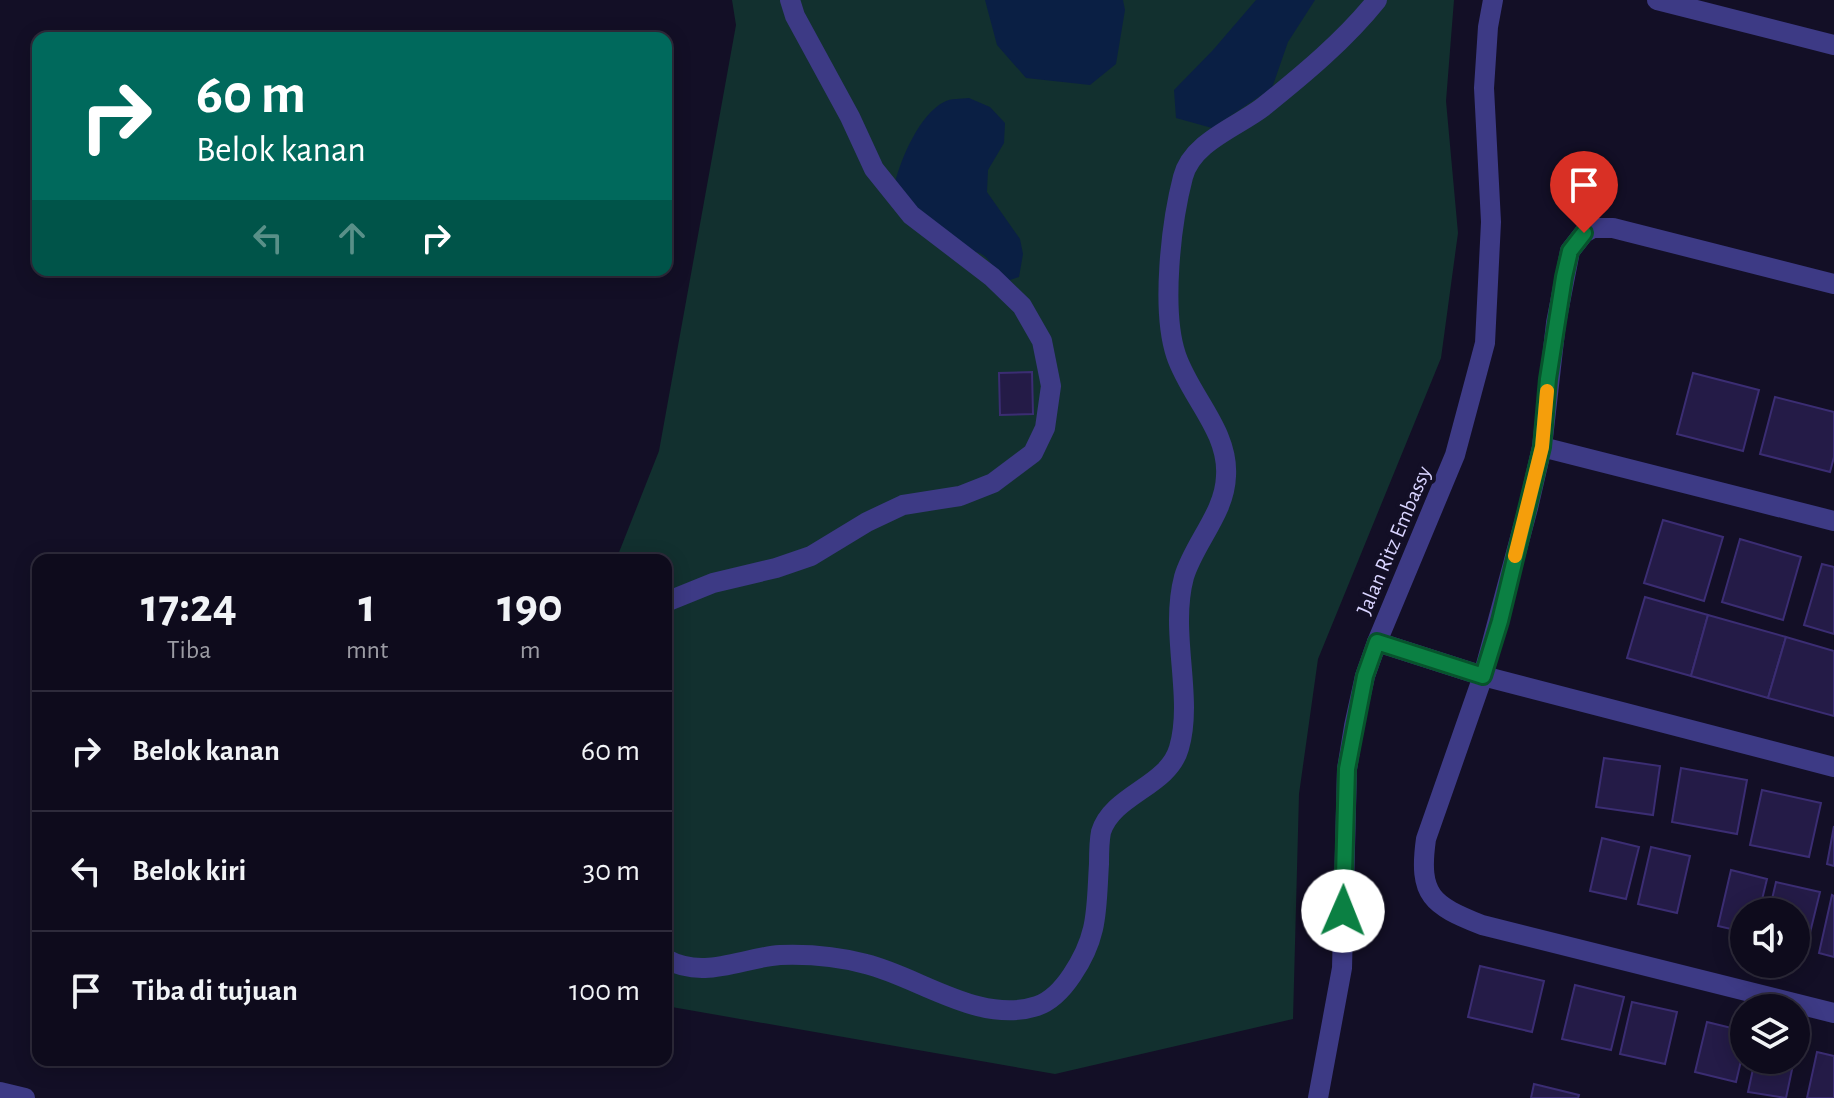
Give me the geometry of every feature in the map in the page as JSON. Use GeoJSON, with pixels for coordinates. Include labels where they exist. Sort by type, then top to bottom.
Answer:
{"type":"FeatureCollection","features":[{"type":"Feature","properties":{"kind":"street"},"geometry":{"type":"LineString","coordinates":[[672,600],[713,583],[811,556],[867,522],[903,505],[960,496],[993,483],[1033,453],[1045,428],[1051,386],[1042,341],[1022,306],[992,277],[911,215],[874,169],[850,117],[795,16],[790,0]]}},
{"type":"Feature","properties":{"kind":"street"},"geometry":{"type":"LineString","coordinates":[[672,962],[698,969],[780,955],[831,958],[868,964],[942,995],[999,1010],[1038,1006],[1062,989],[1084,957],[1095,929],[1101,831],[1114,811],[1168,769],[1178,751],[1183,724],[1179,603],[1185,575],[1216,512],[1227,480],[1225,450],[1176,357],[1173,338],[1170,250],[1183,174],[1189,161],[1204,146],[1261,109],[1354,29],[1377,0]]}},
{"type":"Feature","properties":{"kind":"street","name":"Jalan Ritz Embassy"},"geometry":{"type":"LineString","coordinates":[[1318,1098],[1342,968],[1347,769],[1365,676],[1455,455],[1485,343],[1491,222],[1484,88],[1493,0]]}},
{"type":"Feature","properties":{"kind":"street"},"geometry":{"type":"LineString","coordinates":[[1657,0],[1834,45]]}},
{"type":"Feature","properties":{"kind":"street"},"geometry":{"type":"LineString","coordinates":[[1834,284],[1613,228],[1593,228],[1584,233],[1570,251],[1548,379],[1542,447],[1500,621],[1445,781],[1422,869],[1424,882],[1432,896],[1447,911],[1482,925],[1834,1013]]}},
{"type":"Feature","properties":{"kind":"street"},"geometry":{"type":"LineString","coordinates":[[1542,447],[1834,521]]}},
{"type":"Feature","properties":{"kind":"street"},"geometry":{"type":"LineString","coordinates":[[1377,642],[1483,676],[1834,767]]}},
{"type":"Feature","properties":{"kind":"street"},"geometry":{"type":"LineString","coordinates":[[0,1092],[25,1098]]}},
{"type":"Feature","properties":{"kind":"green space"},"geometry":{"type":"Polygon","coordinates":[[[732,0],[1454,0],[1446,101],[1458,233],[1441,358],[1318,659],[1299,794],[1293,1019],[1055,1074],[672,1007],[672,554],[618,554],[659,451],[736,25],[732,0]]]}},
{"type":"Feature","properties":{"kind":"water"},"geometry":{"type":"Polygon","coordinates":[[[985,0],[1123,0],[1125,10],[1116,64],[1090,85],[1026,78],[997,45],[985,0]]]}},
{"type":"Feature","properties":{"kind":"water"},"geometry":{"type":"Polygon","coordinates":[[[1256,0],[1315,0],[1288,42],[1272,88],[1212,128],[1176,118],[1174,90],[1256,0]]]}},
{"type":"Feature","properties":{"kind":"water"},"geometry":{"type":"Polygon","coordinates":[[[969,98],[990,107],[1005,123],[1004,143],[988,170],[987,192],[1020,239],[1023,254],[1019,277],[1007,281],[983,255],[960,250],[941,238],[895,183],[907,150],[927,116],[947,101],[969,98]]]}},
{"type":"Feature","properties":{"kind":"building"},"geometry":{"type":"Polygon","coordinates":[[[1032,372],[1033,414],[1000,415],[999,373],[1032,372]]]}},
{"type":"Feature","properties":{"kind":"building"},"geometry":{"type":"Polygon","coordinates":[[[1693,373],[1759,390],[1743,451],[1677,434],[1693,373]]]}},
{"type":"Feature","properties":{"kind":"building"},"geometry":{"type":"Polygon","coordinates":[[[1775,397],[1834,412],[1834,457],[1830,472],[1760,454],[1775,397]]]}},
{"type":"Feature","properties":{"kind":"building"},"geometry":{"type":"Polygon","coordinates":[[[1663,520],[1723,537],[1704,601],[1644,583],[1663,520]]]}},
{"type":"Feature","properties":{"kind":"building"},"geometry":{"type":"Polygon","coordinates":[[[1740,539],[1801,557],[1783,620],[1722,602],[1740,539]]]}},
{"type":"Feature","properties":{"kind":"building"},"geometry":{"type":"Polygon","coordinates":[[[1822,564],[1834,567],[1834,634],[1804,625],[1822,564]]]}},
{"type":"Feature","properties":{"kind":"building"},"geometry":{"type":"Polygon","coordinates":[[[1645,597],[1708,615],[1691,676],[1627,658],[1645,597]]]}},
{"type":"Feature","properties":{"kind":"building"},"geometry":{"type":"Polygon","coordinates":[[[1708,615],[1786,637],[1768,698],[1691,676],[1708,615]]]}},
{"type":"Feature","properties":{"kind":"building"},"geometry":{"type":"Polygon","coordinates":[[[1786,637],[1834,651],[1834,716],[1768,698],[1786,637]]]}},
{"type":"Feature","properties":{"kind":"building"},"geometry":{"type":"Polygon","coordinates":[[[1604,758],[1660,766],[1653,815],[1596,807],[1604,758]]]}},
{"type":"Feature","properties":{"kind":"building"},"geometry":{"type":"Polygon","coordinates":[[[1681,768],[1747,780],[1737,834],[1672,822],[1681,768]]]}},
{"type":"Feature","properties":{"kind":"building"},"geometry":{"type":"Polygon","coordinates":[[[1762,790],[1821,803],[1809,857],[1750,845],[1762,790]]]}},
{"type":"Feature","properties":{"kind":"building"},"geometry":{"type":"Polygon","coordinates":[[[1834,826],[1834,866],[1827,864],[1834,826]]]}},
{"type":"Feature","properties":{"kind":"building"},"geometry":{"type":"Polygon","coordinates":[[[1602,838],[1639,847],[1626,899],[1590,891],[1602,838]]]}},
{"type":"Feature","properties":{"kind":"building"},"geometry":{"type":"Polygon","coordinates":[[[1651,847],[1690,856],[1677,913],[1638,904],[1651,847]]]}},
{"type":"Feature","properties":{"kind":"building"},"geometry":{"type":"Polygon","coordinates":[[[1731,870],[1767,879],[1762,898],[1730,898],[1730,929],[1718,926],[1731,870]]]}},
{"type":"Feature","properties":{"kind":"building"},"geometry":{"type":"Polygon","coordinates":[[[1776,882],[1820,892],[1810,933],[1810,898],[1772,898],[1776,882]]]}},
{"type":"Feature","properties":{"kind":"building"},"geometry":{"type":"Polygon","coordinates":[[[1834,896],[1834,957],[1819,953],[1834,896]]]}},
{"type":"Feature","properties":{"kind":"building"},"geometry":{"type":"Polygon","coordinates":[[[1480,966],[1544,981],[1532,1032],[1468,1017],[1480,966]]]}},
{"type":"Feature","properties":{"kind":"building"},"geometry":{"type":"Polygon","coordinates":[[[1575,985],[1624,997],[1611,1050],[1562,1039],[1575,985]]]}},
{"type":"Feature","properties":{"kind":"building"},"geometry":{"type":"Polygon","coordinates":[[[1632,1002],[1677,1012],[1665,1064],[1620,1054],[1632,1002]]]}},
{"type":"Feature","properties":{"kind":"building"},"geometry":{"type":"Polygon","coordinates":[[[1707,1022],[1730,1028],[1730,1074],[1738,1074],[1736,1082],[1695,1072],[1707,1022]]]}},
{"type":"Feature","properties":{"kind":"building"},"geometry":{"type":"Polygon","coordinates":[[[1817,1052],[1834,1056],[1834,1098],[1807,1098],[1817,1052]]]}},
{"type":"Feature","properties":{"kind":"building"},"geometry":{"type":"Polygon","coordinates":[[[1752,1074],[1791,1074],[1786,1098],[1748,1092],[1752,1074]]]}},
{"type":"Feature","properties":{"kind":"building"},"geometry":{"type":"Polygon","coordinates":[[[1534,1084],[1579,1095],[1578,1098],[1531,1098],[1534,1084]]]}},
{"type":"Feature","properties":{"kind":"slow traffic"},"geometry":{"type":"LineString","coordinates":[[1515,556],[1542,447],[1547,391]]}},
{"type":"Feature","properties":{"kind":"route"},"geometry":{"type":"LineString","coordinates":[[1343,911],[1347,769],[1365,676],[1377,642],[1483,676],[1500,621],[1542,447],[1548,379],[1564,277],[1570,251],[1584,233]]}}]}
